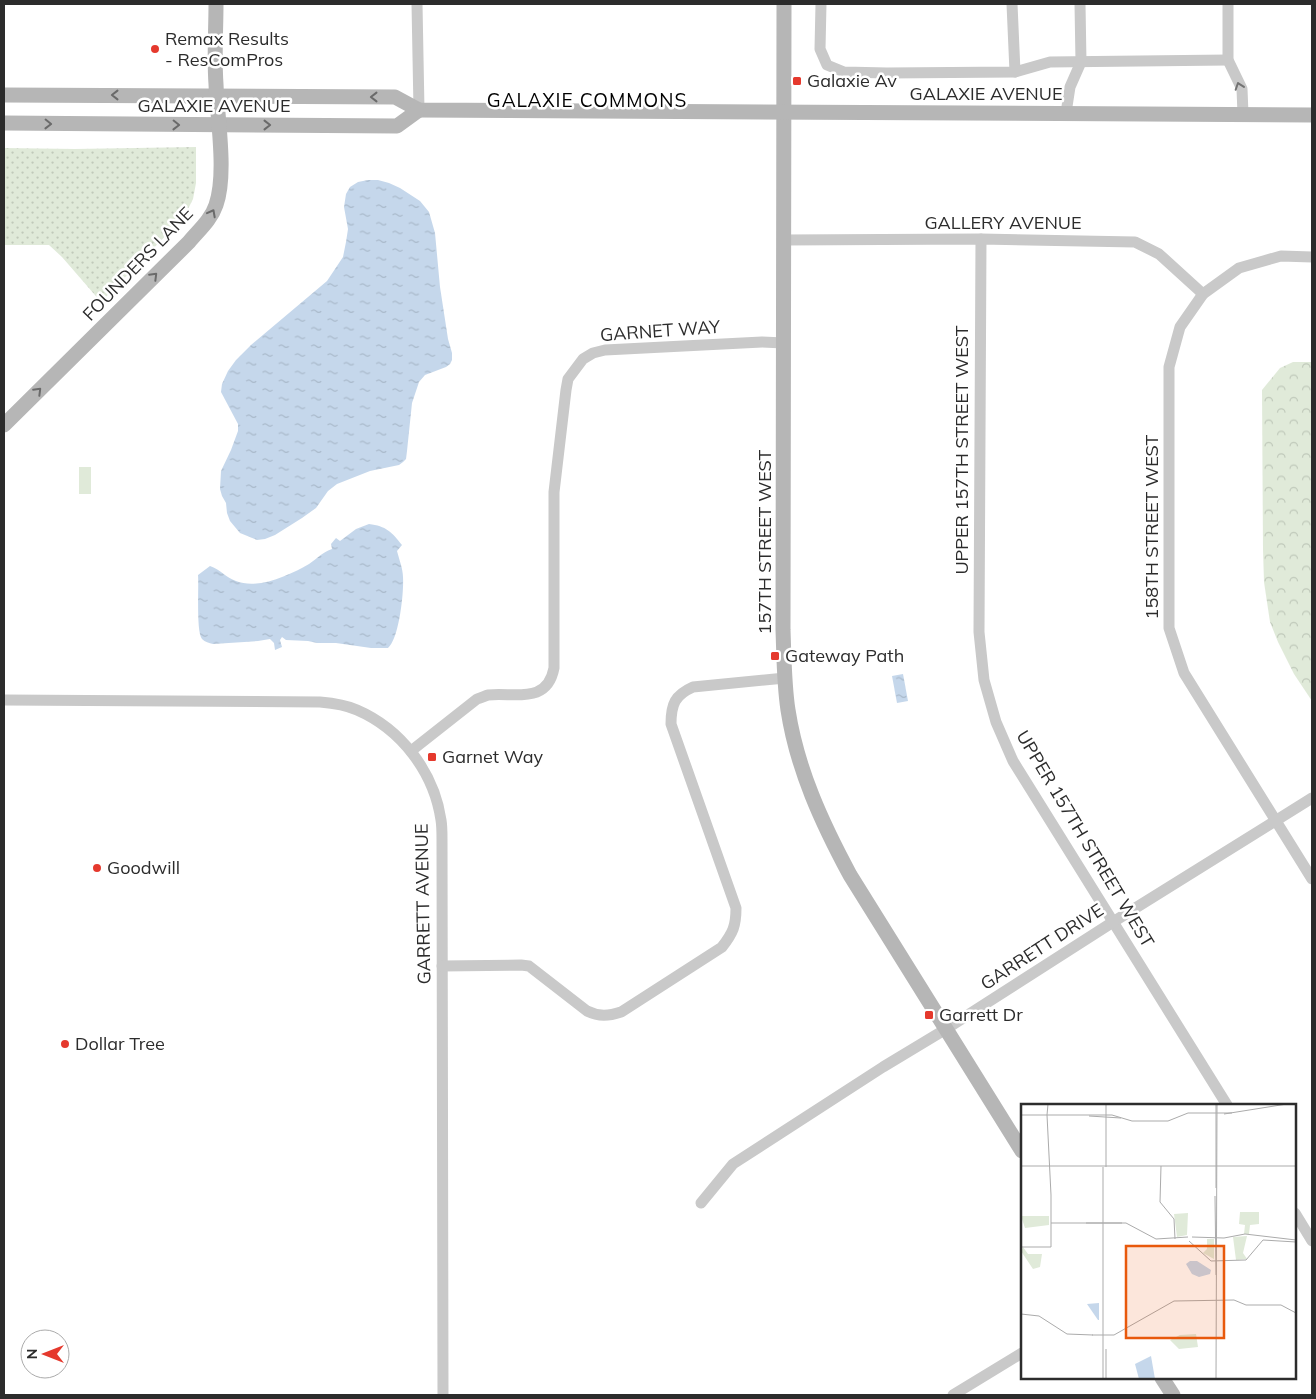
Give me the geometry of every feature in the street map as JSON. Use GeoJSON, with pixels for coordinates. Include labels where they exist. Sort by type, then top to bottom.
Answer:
{"type":"FeatureCollection","features":[{"type":"Feature","properties":{"kind":"street","name":"FOUNDERS LANE"},"geometry":{"type":"LineString","coordinates":[[4,425],[189,242],[207,221],[216,205],[220,181],[220,153],[216,96],[216,4]]}},
{"type":"Feature","properties":{"kind":"street"},"geometry":{"type":"LineString","coordinates":[[417,4],[419,110]]}},
{"type":"Feature","properties":{"kind":"street","name":"157TH STREET WEST"},"geometry":{"type":"LineString","coordinates":[[784,4],[783,630],[788,711],[798,754],[809,788],[824,825],[850,875],[1021,1149]]}},
{"type":"Feature","properties":{"kind":"street"},"geometry":{"type":"LineString","coordinates":[[821,4],[820,49],[826,65],[844,72],[1015,72],[1050,62],[1228,60]]}},
{"type":"Feature","properties":{"kind":"street"},"geometry":{"type":"LineString","coordinates":[[1012,4],[1015,72]]}},
{"type":"Feature","properties":{"kind":"street"},"geometry":{"type":"LineString","coordinates":[[1066,113],[1070,88],[1081,62],[1080,4]]}},
{"type":"Feature","properties":{"kind":"street"},"geometry":{"type":"LineString","coordinates":[[1228,4],[1228,60],[1242,90],[1243,114]]}},
{"type":"Feature","properties":{"kind":"street","name":"GALAXIE AVENUE"},"geometry":{"type":"LineString","coordinates":[[4,95],[396,97],[419,110],[1312,115]]}},
{"type":"Feature","properties":{"kind":"street","name":"GALAXIE AVENUE"},"geometry":{"type":"LineString","coordinates":[[4,123],[396,126],[419,110]]}},
{"type":"Feature","properties":{"kind":"street","name":"GALLERY AVENUE"},"geometry":{"type":"LineString","coordinates":[[784,240],[980,239],[1135,242],[1159,254],[1203,294]]}},
{"type":"Feature","properties":{"kind":"street","name":"UPPER 157TH STREET WEST"},"geometry":{"type":"LineString","coordinates":[[980,239],[979,632],[984,680],[996,722],[1013,761],[1226,1104]]}},
{"type":"Feature","properties":{"kind":"street","name":"158TH STREET WEST"},"geometry":{"type":"LineString","coordinates":[[1312,257],[1281,256],[1239,268],[1203,294],[1180,327],[1170,367],[1169,628],[1184,673],[1312,879]]}},
{"type":"Feature","properties":{"kind":"street","name":"GARNET WAY"},"geometry":{"type":"LineString","coordinates":[[411,751],[477,699],[487,695],[526,695],[536,693],[543,689],[552,676],[554,668],[554,492],[568,379],[583,358],[605,350],[784,342]]}},
{"type":"Feature","properties":{"kind":"street"},"geometry":{"type":"LineString","coordinates":[[442,966],[529,966],[587,1011],[602,1016],[621,1012],[722,946],[730,937],[736,923],[736,908],[670,724],[671,710],[677,697],[685,690],[694,687],[785,678]]}},
{"type":"Feature","properties":{"kind":"street","name":"GARRETT AVENUE"},"geometry":{"type":"LineString","coordinates":[[4,700],[320,702],[346,706],[389,729],[411,751],[430,781],[441,820],[442,862],[443,1395]]}},
{"type":"Feature","properties":{"kind":"street","name":"GARRETT DRIVE"},"geometry":{"type":"LineString","coordinates":[[701,1203],[733,1164],[883,1067],[1312,798]]}},
{"type":"Feature","properties":{"kind":"street"},"geometry":{"type":"LineString","coordinates":[[1296,1215],[1312,1241]]}},
{"type":"Feature","properties":{"kind":"street"},"geometry":{"type":"LineString","coordinates":[[953,1395],[1021,1354]]}},
{"type":"Feature","properties":{"kind":"street"},"geometry":{"type":"LineString","coordinates":[[1163,1379],[1173,1395]]}},
{"type":"Feature","properties":{"kind":"green space"},"geometry":{"type":"Polygon","coordinates":[[[196,147],[196,183],[193,199],[184,217],[101,302],[62,257],[49,245],[4,245],[4,148],[196,147]]]}},
{"type":"Feature","properties":{"kind":"green space"},"geometry":{"type":"Polygon","coordinates":[[[1293,362],[1312,362],[1312,701],[1294,674],[1278,642],[1270,622],[1264,582],[1262,390],[1280,368],[1293,362]]]}},
{"type":"Feature","properties":{"kind":"green space"},"geometry":{"type":"Polygon","coordinates":[[[79,467],[91,467],[91,494],[79,494],[79,467]]]}},
{"type":"Feature","properties":{"kind":"water"},"geometry":{"type":"Polygon","coordinates":[[[378,180],[400,188],[420,201],[429,212],[435,233],[440,287],[452,360],[446,367],[425,375],[419,382],[412,403],[406,459],[403,462],[399,465],[370,471],[337,484],[328,491],[316,508],[302,518],[275,535],[257,540],[240,533],[230,521],[226,503],[220,489],[221,471],[238,431],[238,424],[221,392],[222,384],[236,360],[251,345],[327,281],[343,257],[348,229],[344,207],[346,194],[350,187],[358,182],[378,180]]]}},
{"type":"Feature","properties":{"kind":"water"},"geometry":{"type":"Polygon","coordinates":[[[369,524],[388,530],[402,545],[397,551],[403,574],[402,604],[398,626],[392,643],[388,648],[286,640],[282,637],[280,640],[282,647],[275,650],[274,643],[270,639],[213,644],[202,639],[198,618],[198,575],[210,566],[232,580],[245,583],[254,584],[274,580],[309,564],[332,549],[331,544],[336,538],[340,541],[356,529],[369,524]]]}},
{"type":"Feature","properties":{"kind":"water"},"geometry":{"type":"Polygon","coordinates":[[[903,674],[908,701],[897,703],[892,676],[903,674]]]}},
{"type":"Feature","properties":{"kind":"place","name":"Remax Results - ResComPros"},"geometry":{"type":"Point","coordinates":[155,49]}},
{"type":"Feature","properties":{"kind":"place","name":"Galaxie Av"},"geometry":{"type":"Point","coordinates":[797,81]}},
{"type":"Feature","properties":{"kind":"place","name":"Gateway Path"},"geometry":{"type":"Point","coordinates":[775,656]}},
{"type":"Feature","properties":{"kind":"place","name":"Garnet Way"},"geometry":{"type":"Point","coordinates":[432,757]}},
{"type":"Feature","properties":{"kind":"place","name":"Goodwill"},"geometry":{"type":"Point","coordinates":[97,868]}},
{"type":"Feature","properties":{"kind":"place","name":"Garrett Dr"},"geometry":{"type":"Point","coordinates":[929,1015]}},
{"type":"Feature","properties":{"kind":"place","name":"Dollar Tree"},"geometry":{"type":"Point","coordinates":[65,1044]}},
{"type":"Feature","properties":{"kind":"district","name":"GALAXIE COMMONS"},"geometry":{"type":"Point","coordinates":[587,100]}}]}
